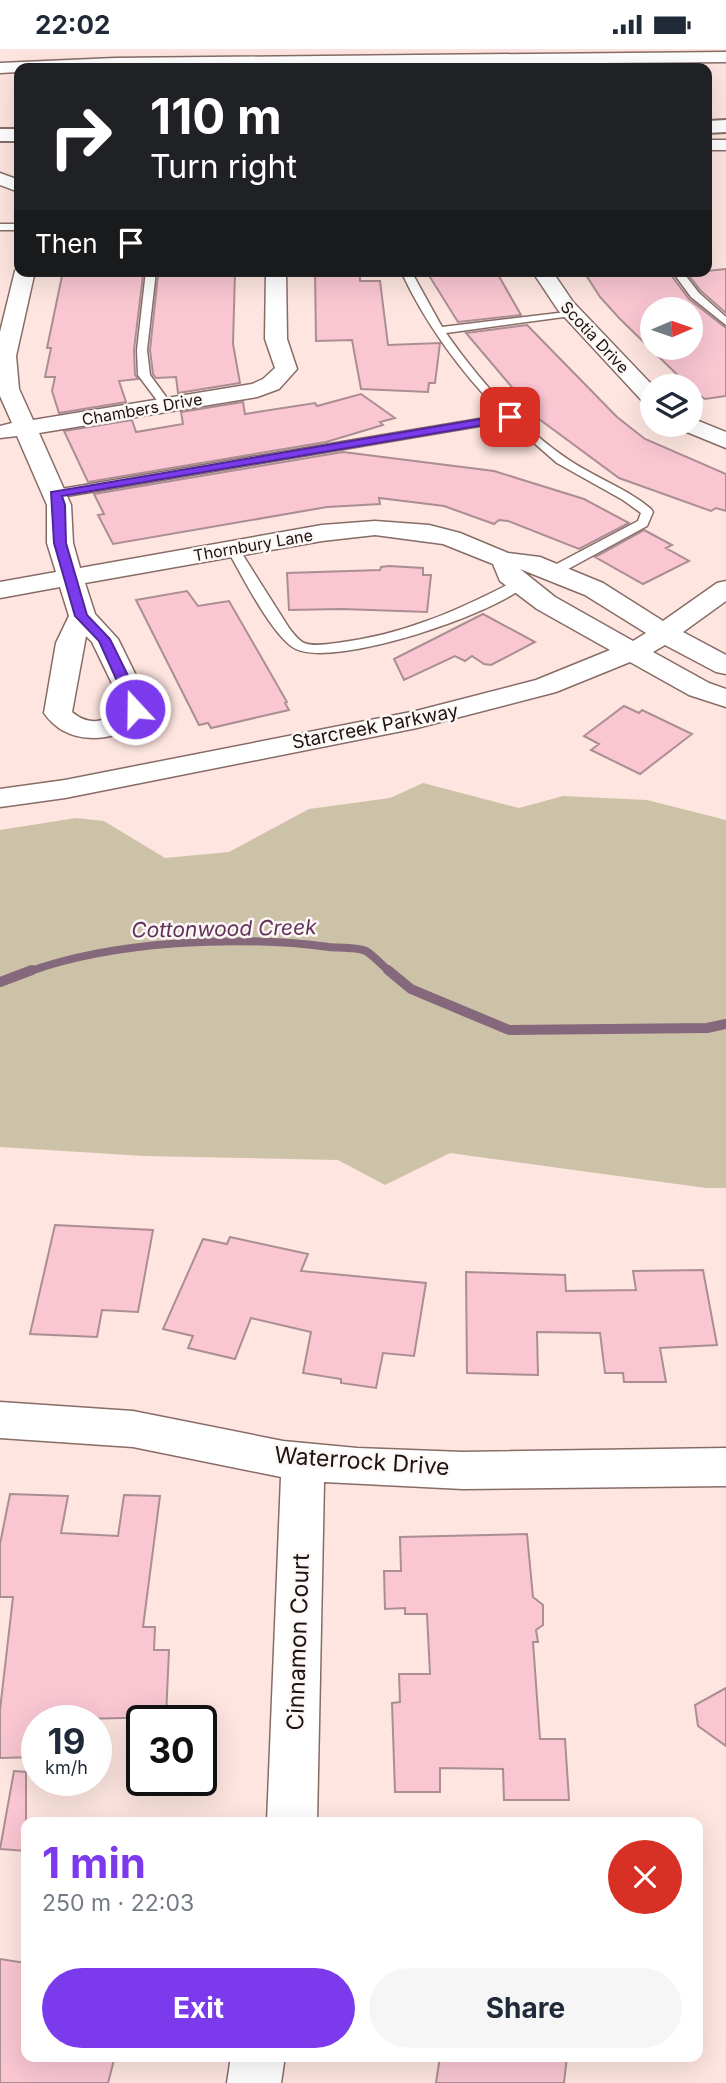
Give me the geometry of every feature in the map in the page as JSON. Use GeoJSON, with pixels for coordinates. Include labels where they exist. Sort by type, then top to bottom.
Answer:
{"type":"FeatureCollection","features":[{"type":"Feature","properties":{"kind":"street"},"geometry":{"type":"LineString","coordinates":[[115,63],[246,55],[726,57]]}},
{"type":"Feature","properties":{"kind":"street"},"geometry":{"type":"LineString","coordinates":[[24,277],[8,341],[5,371],[8,389],[59,505],[60,543],[82,616]]}},
{"type":"Feature","properties":{"kind":"street","name":"Chambers Drive"},"geometry":{"type":"LineString","coordinates":[[0,433],[257,390],[281,377],[286,369],[275,339],[276,277]]}},
{"type":"Feature","properties":{"kind":"street","name":"Scotia Drive"},"geometry":{"type":"LineString","coordinates":[[546,277],[571,313],[640,385]]}},
{"type":"Feature","properties":{"kind":"street","name":"Thornbury Lane"},"geometry":{"type":"LineString","coordinates":[[0,590],[347,530],[385,529],[451,538],[504,559],[531,562],[554,571],[594,589],[664,633],[726,666]]}},
{"type":"Feature","properties":{"kind":"street"},"geometry":{"type":"LineString","coordinates":[[504,559],[509,576],[546,603],[699,689],[726,699]]}},
{"type":"Feature","properties":{"kind":"street","name":"Starcreek Parkway"},"geometry":{"type":"LineString","coordinates":[[0,798],[65,789],[418,719],[546,686],[647,645],[726,589]]}},
{"type":"Feature","properties":{"kind":"street","name":"Waterrock Drive"},"geometry":{"type":"LineString","coordinates":[[0,1420],[58,1421],[133,1429],[303,1461],[478,1469],[726,1467]]}},
{"type":"Feature","properties":{"kind":"street","name":"Cinnamon Court"},"geometry":{"type":"LineString","coordinates":[[292,1817],[303,1461]]}},
{"type":"Feature","properties":{"kind":"street"},"geometry":{"type":"LineString","coordinates":[[254,2083],[257,2062]]}},
{"type":"Feature","properties":{"kind":"lane"},"geometry":{"type":"LineString","coordinates":[[150,277],[142,350],[144,375],[166,405]]}},
{"type":"Feature","properties":{"kind":"lane"},"geometry":{"type":"LineString","coordinates":[[409,277],[423,309],[510,417],[562,461],[610,489],[630,495],[648,512],[643,523],[554,571]]}},
{"type":"Feature","properties":{"kind":"lane"},"geometry":{"type":"LineString","coordinates":[[682,277],[695,295],[726,322]]}},
{"type":"Feature","properties":{"kind":"lane"},"geometry":{"type":"LineString","coordinates":[[439,331],[571,313]]}},
{"type":"Feature","properties":{"kind":"lane"},"geometry":{"type":"LineString","coordinates":[[55,494],[510,417]]}},
{"type":"Feature","properties":{"kind":"lane"},"geometry":{"type":"LineString","coordinates":[[233,549],[284,632],[299,646],[325,648],[382,643],[446,621],[520,585]]}},
{"type":"Feature","properties":{"kind":"shaded area"},"geometry":{"type":"Polygon","coordinates":[[[423,783],[519,808],[563,796],[647,800],[726,820],[726,1188],[706,1188],[450,1153],[385,1185],[338,1160],[144,1156],[0,1147],[0,830],[76,818],[104,821],[165,858],[229,852],[309,809],[390,798],[423,783]]]}},
{"type":"Feature","properties":{"kind":"building"},"geometry":{"type":"Polygon","coordinates":[[[726,269],[726,313],[701,291],[690,277],[712,277],[712,270],[726,269]]]}},
{"type":"Feature","properties":{"kind":"building"},"geometry":{"type":"Polygon","coordinates":[[[62,277],[143,277],[134,350],[135,375],[138,379],[119,381],[126,402],[59,413],[52,391],[55,377],[45,377],[51,348],[47,348],[62,277]]]}},
{"type":"Feature","properties":{"kind":"building"},"geometry":{"type":"Polygon","coordinates":[[[158,277],[235,277],[233,344],[240,383],[178,393],[176,377],[156,378],[153,374],[150,350],[158,277]]]}},
{"type":"Feature","properties":{"kind":"building"},"geometry":{"type":"Polygon","coordinates":[[[315,277],[360,277],[360,281],[380,281],[388,345],[440,343],[435,383],[429,383],[428,392],[361,389],[352,340],[316,341],[315,277]]]}},
{"type":"Feature","properties":{"kind":"building"},"geometry":{"type":"Polygon","coordinates":[[[430,277],[499,277],[521,315],[458,322],[430,277]]]}},
{"type":"Feature","properties":{"kind":"building"},"geometry":{"type":"Polygon","coordinates":[[[587,277],[672,277],[688,297],[640,297],[640,338],[600,297],[587,277]]]}},
{"type":"Feature","properties":{"kind":"building"},"geometry":{"type":"Polygon","coordinates":[[[704,311],[726,328],[726,396],[705,399],[703,374],[676,374],[663,361],[704,361],[704,311]]]}},
{"type":"Feature","properties":{"kind":"building"},"geometry":{"type":"Polygon","coordinates":[[[527,325],[640,437],[726,474],[726,511],[716,508],[711,511],[619,478],[539,419],[466,333],[527,325]]]}},
{"type":"Feature","properties":{"kind":"building"},"geometry":{"type":"Polygon","coordinates":[[[361,394],[395,418],[380,422],[383,425],[326,442],[88,482],[64,431],[132,420],[136,432],[183,424],[181,412],[243,402],[245,414],[315,403],[317,406],[361,394]]]}},
{"type":"Feature","properties":{"kind":"building"},"geometry":{"type":"Polygon","coordinates":[[[343,452],[494,471],[584,499],[629,523],[579,549],[508,521],[499,520],[494,524],[444,506],[379,498],[380,504],[327,507],[113,544],[98,515],[104,514],[94,494],[343,452]]]}},
{"type":"Feature","properties":{"kind":"building"},"geometry":{"type":"Polygon","coordinates":[[[644,530],[672,545],[666,548],[689,561],[643,584],[595,557],[644,530]]]}},
{"type":"Feature","properties":{"kind":"building"},"geometry":{"type":"Polygon","coordinates":[[[381,567],[423,568],[423,575],[431,575],[427,612],[289,610],[287,573],[380,570],[381,567]]]}},
{"type":"Feature","properties":{"kind":"building"},"geometry":{"type":"Polygon","coordinates":[[[187,591],[198,606],[229,601],[287,702],[285,703],[289,710],[211,728],[208,723],[199,725],[136,600],[187,591]]]}},
{"type":"Feature","properties":{"kind":"building"},"geometry":{"type":"Polygon","coordinates":[[[483,614],[535,642],[491,665],[472,656],[465,661],[455,656],[404,680],[394,659],[483,614]]]}},
{"type":"Feature","properties":{"kind":"building"},"geometry":{"type":"Polygon","coordinates":[[[624,706],[639,713],[642,710],[692,734],[640,774],[591,750],[599,744],[584,736],[624,706]]]}},
{"type":"Feature","properties":{"kind":"building"},"geometry":{"type":"Polygon","coordinates":[[[55,1225],[153,1230],[138,1312],[102,1310],[97,1337],[30,1334],[55,1225]]]}},
{"type":"Feature","properties":{"kind":"building"},"geometry":{"type":"Polygon","coordinates":[[[230,1237],[308,1254],[301,1271],[426,1283],[414,1356],[383,1353],[376,1388],[341,1383],[341,1379],[303,1373],[311,1332],[251,1318],[235,1359],[188,1348],[193,1336],[163,1329],[203,1239],[227,1244],[230,1237]]]}},
{"type":"Feature","properties":{"kind":"building"},"geometry":{"type":"Polygon","coordinates":[[[703,1270],[717,1345],[660,1348],[666,1382],[624,1382],[623,1373],[605,1373],[600,1333],[537,1332],[538,1375],[467,1373],[466,1272],[565,1275],[566,1291],[636,1290],[633,1271],[703,1270]]]}},
{"type":"Feature","properties":{"kind":"building"},"geometry":{"type":"Polygon","coordinates":[[[10,1494],[68,1496],[61,1533],[118,1536],[124,1495],[160,1496],[143,1627],[155,1627],[154,1650],[169,1650],[167,1705],[126,1705],[126,1718],[112,1718],[112,1705],[21,1705],[21,1757],[0,1758],[0,1710],[13,1597],[0,1597],[0,1544],[10,1494]]]}},
{"type":"Feature","properties":{"kind":"building"},"geometry":{"type":"Polygon","coordinates":[[[527,1534],[533,1597],[543,1605],[543,1625],[536,1630],[538,1642],[533,1642],[540,1739],[565,1739],[569,1800],[504,1800],[503,1769],[440,1768],[440,1792],[395,1792],[392,1703],[400,1702],[399,1674],[430,1674],[427,1614],[405,1614],[405,1608],[385,1609],[384,1571],[401,1571],[400,1537],[527,1534]]]}},
{"type":"Feature","properties":{"kind":"building"},"geometry":{"type":"Polygon","coordinates":[[[726,1688],[726,1746],[698,1726],[695,1705],[726,1688]]]}},
{"type":"Feature","properties":{"kind":"building"},"geometry":{"type":"Polygon","coordinates":[[[14,1771],[21,1772],[21,1796],[26,1796],[26,1817],[21,1817],[21,1851],[0,1849],[14,1771]]]}},
{"type":"Feature","properties":{"kind":"building"},"geometry":{"type":"Polygon","coordinates":[[[0,1959],[21,1962],[21,2062],[113,2062],[108,2083],[0,2083],[0,1959]]]}},
{"type":"Feature","properties":{"kind":"building"},"geometry":{"type":"Polygon","coordinates":[[[439,2062],[566,2062],[564,2083],[436,2083],[439,2062]]]}},
{"type":"Feature","properties":{"kind":"waterway","name":"Cottonwood Creek"},"geometry":{"type":"LineString","coordinates":[[28,972],[98,953],[216,941],[293,943],[357,949],[369,953],[390,972]]}},
{"type":"Feature","properties":{"kind":"waterway","name":"Cottonwood Creek"},"geometry":{"type":"LineString","coordinates":[[0,982],[32,970]]}},
{"type":"Feature","properties":{"kind":"waterway","name":"Cottonwood Creek"},"geometry":{"type":"LineString","coordinates":[[388,970],[411,989],[509,1030],[707,1028],[726,1024]]}},
{"type":"Feature","properties":{"kind":"route"},"geometry":{"type":"LineString","coordinates":[[135,709],[135,702],[104,639],[82,616],[60,543],[59,505],[55,494],[510,417]]}}]}
